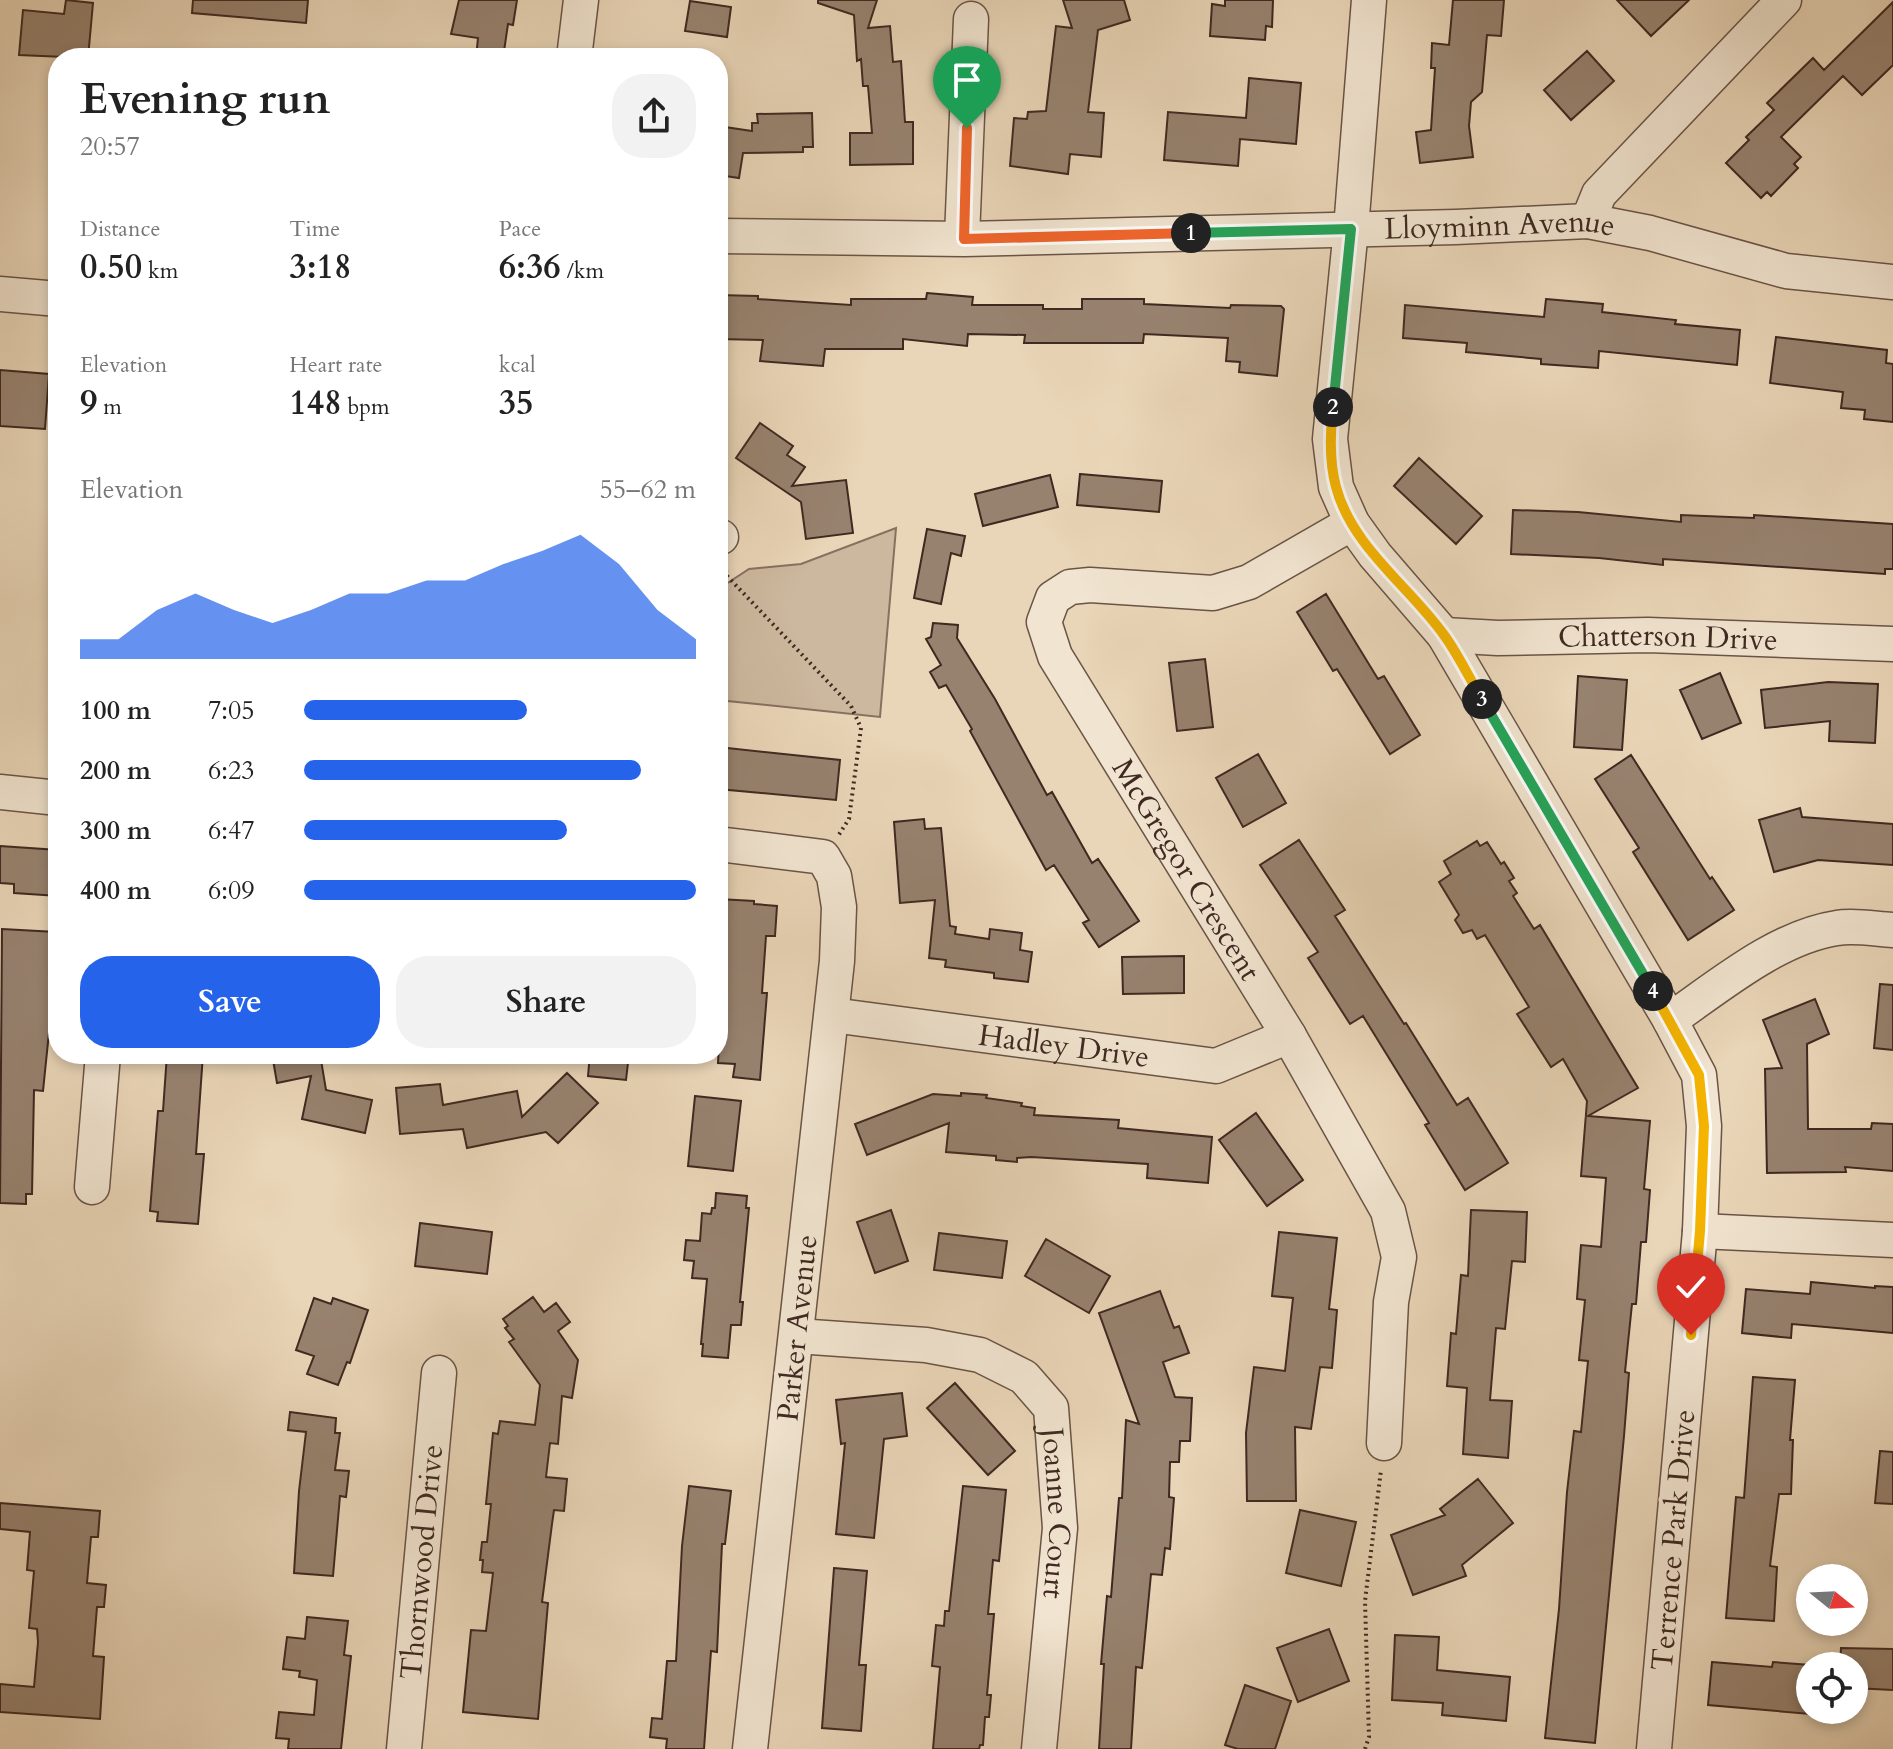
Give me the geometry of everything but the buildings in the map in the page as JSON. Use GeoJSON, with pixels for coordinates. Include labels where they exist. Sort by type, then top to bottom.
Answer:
{"type":"FeatureCollection","features":[{"type":"Feature","properties":{"kind":"street"},"geometry":{"type":"LineString","coordinates":[[575,48],[581,0]]}},
{"type":"Feature","properties":{"kind":"street","name":"Terrence Park Drive"},"geometry":{"type":"LineString","coordinates":[[1369,0],[1330,439],[1336,487],[1352,523],[1375,555],[1444,635],[1670,1020],[1699,1075],[1704,1126],[1700,1231],[1654,1749]]}},
{"type":"Feature","properties":{"kind":"street"},"geometry":{"type":"LineString","coordinates":[[1588,221],[1599,194],[1784,0]]}},
{"type":"Feature","properties":{"kind":"street"},"geometry":{"type":"LineString","coordinates":[[962,237],[971,19]]}},
{"type":"Feature","properties":{"kind":"street","name":"Lloyminn Avenue"},"geometry":{"type":"LineString","coordinates":[[728,236],[962,237],[1588,221],[1650,233],[1786,271],[1893,282]]}},
{"type":"Feature","properties":{"kind":"street"},"geometry":{"type":"LineString","coordinates":[[0,294],[48,298]]}},
{"type":"Feature","properties":{"kind":"street","name":"McGregor Crescent"},"geometry":{"type":"LineString","coordinates":[[1352,523],[1249,582],[1213,593],[1090,585],[1070,587],[1053,598],[1044,622],[1055,656],[1289,1036],[1388,1211],[1399,1257],[1391,1302],[1384,1443]]}},
{"type":"Feature","properties":{"kind":"street","name":"Chatterson Drive"},"geometry":{"type":"LineString","coordinates":[[1444,635],[1498,638],[1648,635],[1893,644]]}},
{"type":"Feature","properties":{"kind":"street"},"geometry":{"type":"LineString","coordinates":[[0,792],[48,797]]}},
{"type":"Feature","properties":{"kind":"street"},"geometry":{"type":"LineString","coordinates":[[728,845],[823,857]]}},
{"type":"Feature","properties":{"kind":"street","name":"Parker Avenue"},"geometry":{"type":"LineString","coordinates":[[750,1749],[832,1015],[839,907],[834,876],[823,857]]}},
{"type":"Feature","properties":{"kind":"street"},"geometry":{"type":"LineString","coordinates":[[1670,1020],[1758,959],[1788,944],[1838,928],[1893,930]]}},
{"type":"Feature","properties":{"kind":"street","name":"Hadley Drive"},"geometry":{"type":"LineString","coordinates":[[832,1015],[1216,1066],[1289,1036]]}},
{"type":"Feature","properties":{"kind":"street"},"geometry":{"type":"LineString","coordinates":[[92,1187],[102,1064]]}},
{"type":"Feature","properties":{"kind":"street"},"geometry":{"type":"LineString","coordinates":[[1700,1231],[1893,1240]]}},
{"type":"Feature","properties":{"kind":"street","name":"Joanne Court"},"geometry":{"type":"LineString","coordinates":[[797,1336],[926,1345],[980,1355],[1024,1377],[1051,1408],[1060,1528],[1039,1749]]}},
{"type":"Feature","properties":{"kind":"street","name":"Thornwood Drive"},"geometry":{"type":"LineString","coordinates":[[404,1749],[439,1373]]}},
{"type":"Feature","properties":{"kind":"path"},"geometry":{"type":"LineString","coordinates":[[728,577],[851,706],[861,728],[849,819],[823,857]]}},
{"type":"Feature","properties":{"kind":"path"},"geometry":{"type":"LineString","coordinates":[[1365,1749],[1369,1737],[1365,1601],[1384,1443]]}},
{"type":"Feature","properties":{"kind":"shaded area"},"geometry":{"type":"Polygon","coordinates":[[[896,528],[880,717],[728,701],[728,583],[749,569],[801,564],[896,528]]]}},
{"type":"Feature","properties":{"kind":"route"},"geometry":{"type":"LineString","coordinates":[[967,128],[964,239],[1351,229],[1330,439],[1336,487],[1352,523],[1375,555],[1444,635],[1670,1020],[1699,1075],[1704,1126],[1700,1231],[1691,1335]]}}]}
